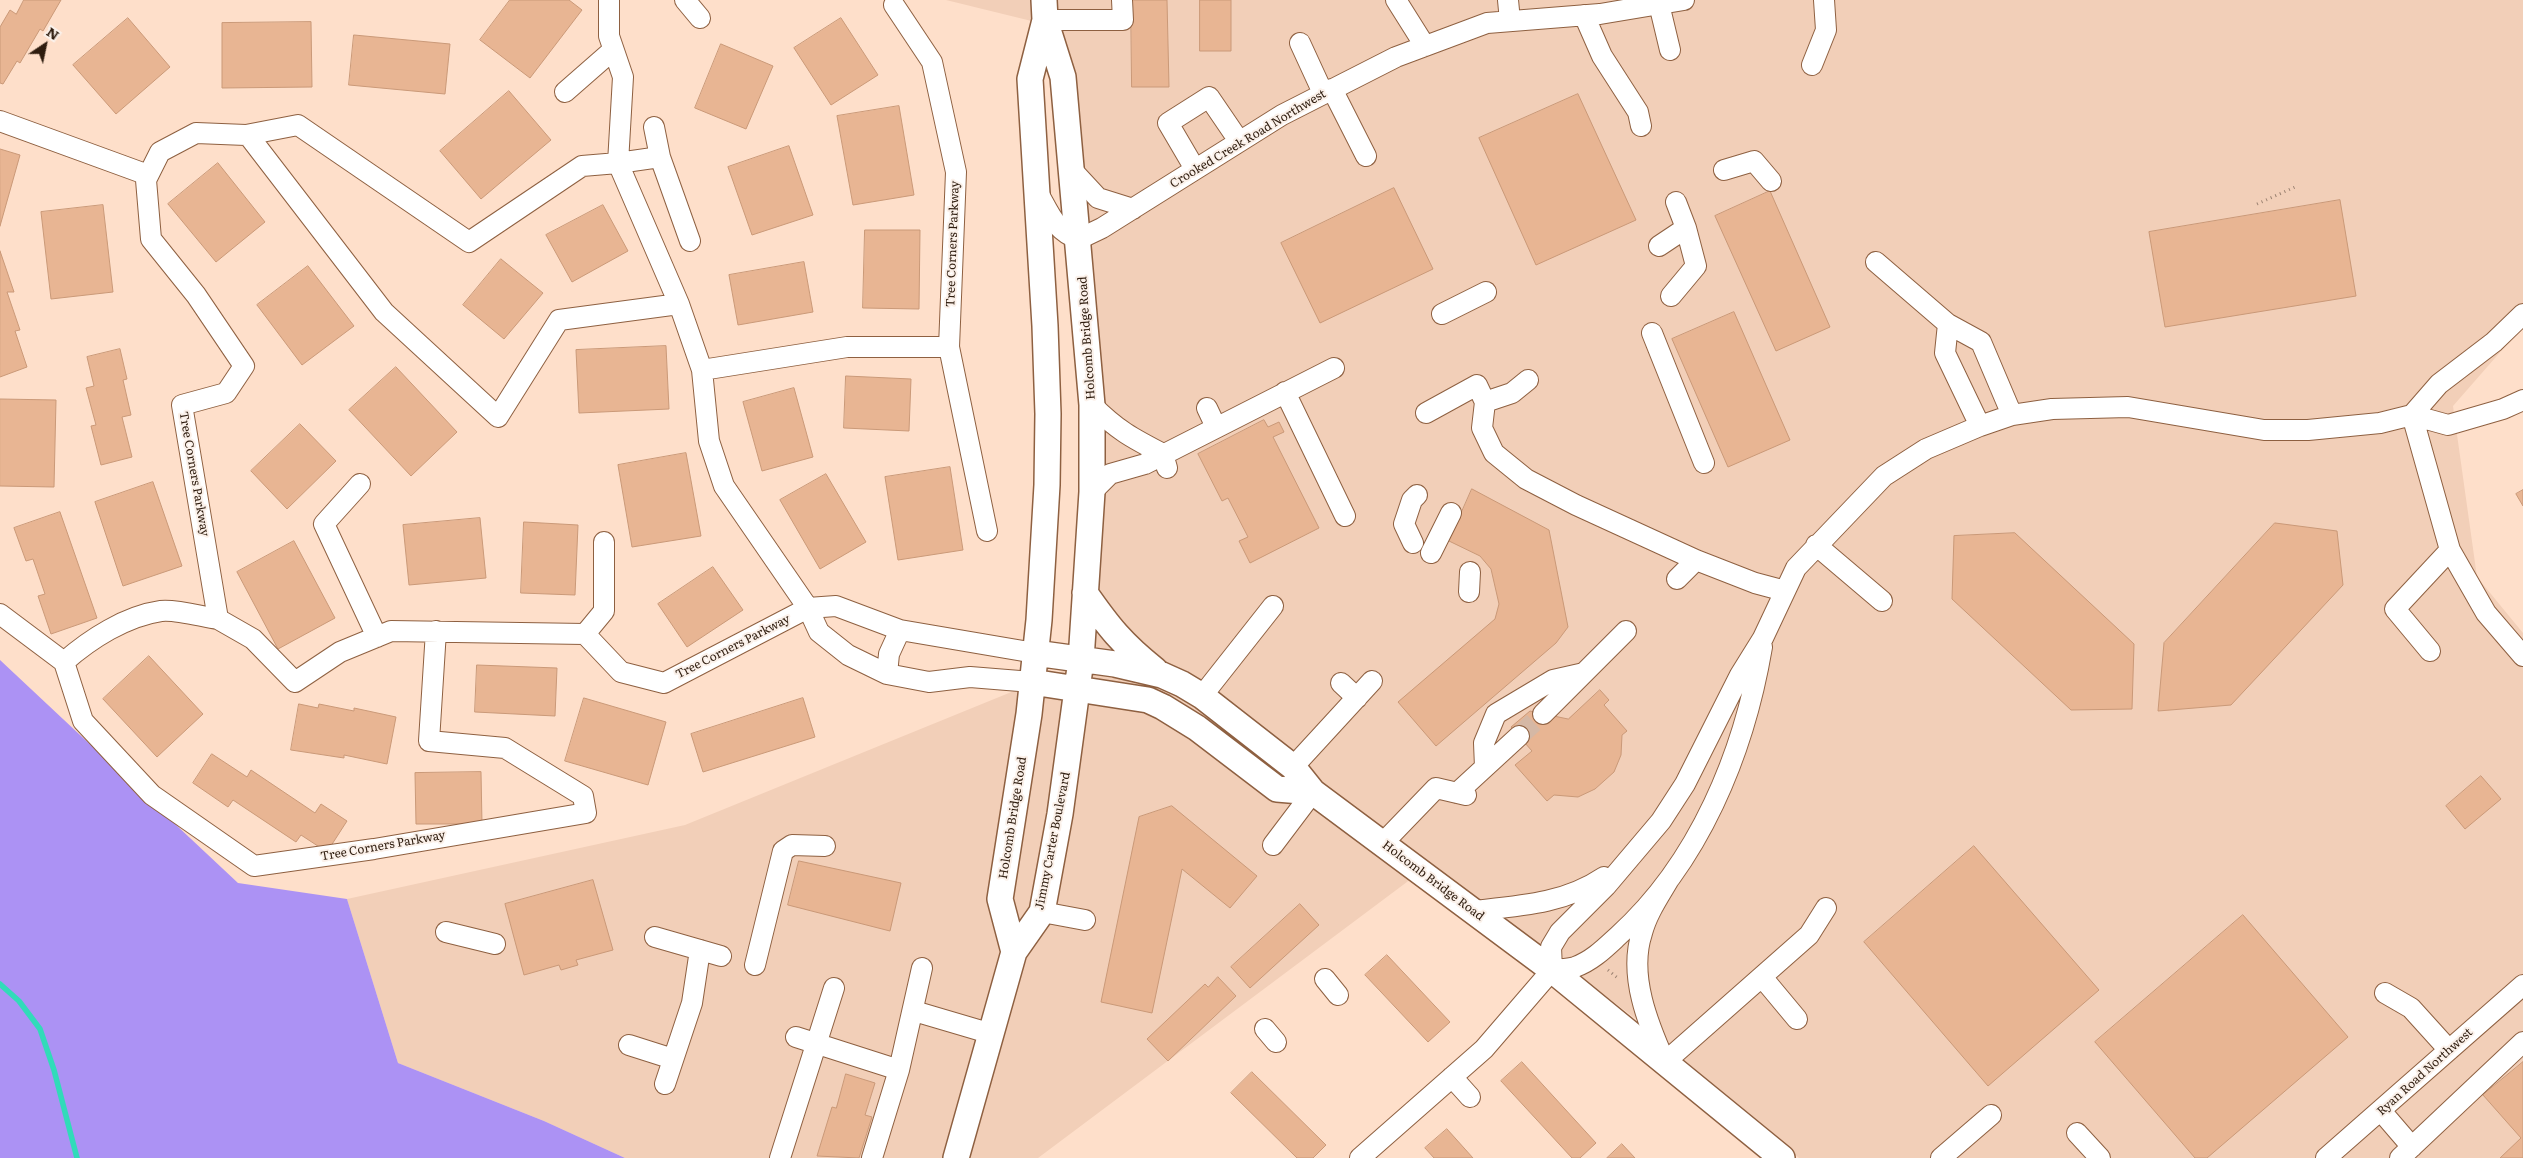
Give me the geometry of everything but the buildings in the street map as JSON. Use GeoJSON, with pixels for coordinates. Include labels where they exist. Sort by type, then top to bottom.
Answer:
{"type":"FeatureCollection","features":[{"type":"Feature","properties":{"kind":"main road","name":"Holcomb Bridge Road"},"geometry":{"type":"LineString","coordinates":[[1044,10],[1063,77],[1079,239],[1092,405],[1092,492],[1081,660]]}},
{"type":"Feature","properties":{"kind":"main road","name":"Holcomb Bridge Road"},"geometry":{"type":"LineString","coordinates":[[1014,952],[1000,899],[1019,787],[1032,682],[1044,553],[1048,414],[1038,192],[1030,79],[1044,10]]}},
{"type":"Feature","properties":{"kind":"main road"},"geometry":{"type":"LineString","coordinates":[[1085,592],[1109,627],[1127,648],[1162,675]]}},
{"type":"Feature","properties":{"kind":"main road","name":"Holcomb Bridge Road"},"geometry":{"type":"LineString","coordinates":[[1035,653],[1115,664],[1162,675],[1202,696],[1293,767],[1313,792],[1552,970],[1782,1158]]}},
{"type":"Feature","properties":{"kind":"main road","name":"Jimmy Carter Boulevard"},"geometry":{"type":"LineString","coordinates":[[956,1158],[1014,952],[1042,912],[1060,814],[1081,660]]}},
{"type":"Feature","properties":{"kind":"main road"},"geometry":{"type":"LineString","coordinates":[[1032,682],[1148,700],[1163,706],[1197,728],[1277,788],[1313,792]]}},
{"type":"Feature","properties":{"kind":"street"},"geometry":{"type":"LineString","coordinates":[[609,0],[609,36],[623,77],[618,163],[679,304],[702,370],[709,441],[724,486],[808,608],[819,632],[848,655],[886,674],[929,682],[970,677],[1032,682]]}},
{"type":"Feature","properties":{"kind":"street"},"geometry":{"type":"LineString","coordinates":[[685,0],[700,18]]}},
{"type":"Feature","properties":{"kind":"street"},"geometry":{"type":"LineString","coordinates":[[1044,10],[1123,20],[1122,0]]}},
{"type":"Feature","properties":{"kind":"street"},"geometry":{"type":"LineString","coordinates":[[1396,0],[1425,46]]}},
{"type":"Feature","properties":{"kind":"street"},"geometry":{"type":"LineString","coordinates":[[1508,0],[1510,21]]}},
{"type":"Feature","properties":{"kind":"street","name":"Crooked Creek Road Northwest"},"geometry":{"type":"LineString","coordinates":[[1079,239],[1102,228],[1239,141],[1328,91],[1425,46],[1486,23],[1584,15],[1684,0]]}},
{"type":"Feature","properties":{"kind":"street"},"geometry":{"type":"LineString","coordinates":[[1812,65],[1826,30],[1824,0]]}},
{"type":"Feature","properties":{"kind":"street"},"geometry":{"type":"LineString","coordinates":[[1659,4],[1670,50]]}},
{"type":"Feature","properties":{"kind":"street","name":"Tree Corners Parkway"},"geometry":{"type":"LineString","coordinates":[[894,5],[932,62],[956,172],[949,347],[987,530]]}},
{"type":"Feature","properties":{"kind":"street"},"geometry":{"type":"LineString","coordinates":[[1584,15],[1602,56],[1638,112],[1642,126]]}},
{"type":"Feature","properties":{"kind":"street"},"geometry":{"type":"LineString","coordinates":[[1300,43],[1366,156]]}},
{"type":"Feature","properties":{"kind":"street"},"geometry":{"type":"LineString","coordinates":[[565,92],[613,50]]}},
{"type":"Feature","properties":{"kind":"street"},"geometry":{"type":"LineString","coordinates":[[1194,169],[1168,123],[1209,97],[1239,141]]}},
{"type":"Feature","properties":{"kind":"street"},"geometry":{"type":"LineString","coordinates":[[0,122],[148,176]]}},
{"type":"Feature","properties":{"kind":"street","name":"Tree Corners Parkway"},"geometry":{"type":"LineString","coordinates":[[218,619],[182,405],[226,393],[244,366],[196,295],[151,239],[146,180],[160,152],[196,133],[248,135],[298,125],[469,242],[582,166],[660,157]]}},
{"type":"Feature","properties":{"kind":"street"},"geometry":{"type":"LineString","coordinates":[[654,127],[660,157],[690,241]]}},
{"type":"Feature","properties":{"kind":"street"},"geometry":{"type":"LineString","coordinates":[[248,135],[384,312],[498,417],[559,320],[679,304]]}},
{"type":"Feature","properties":{"kind":"street"},"geometry":{"type":"LineString","coordinates":[[1724,170],[1754,161],[1771,181]]}},
{"type":"Feature","properties":{"kind":"street"},"geometry":{"type":"LineString","coordinates":[[1072,170],[1098,198],[1133,208]]}},
{"type":"Feature","properties":{"kind":"street"},"geometry":{"type":"LineString","coordinates":[[1038,192],[1057,226],[1068,236],[1079,239]]}},
{"type":"Feature","properties":{"kind":"street"},"geometry":{"type":"LineString","coordinates":[[1671,296],[1696,266],[1686,228],[1676,202]]}},
{"type":"Feature","properties":{"kind":"street"},"geometry":{"type":"LineString","coordinates":[[1659,246],[1686,228]]}},
{"type":"Feature","properties":{"kind":"street"},"geometry":{"type":"LineString","coordinates":[[1876,262],[1948,324],[1981,342],[2012,415]]}},
{"type":"Feature","properties":{"kind":"street"},"geometry":{"type":"LineString","coordinates":[[1442,314],[1486,292]]}},
{"type":"Feature","properties":{"kind":"street"},"geometry":{"type":"LineString","coordinates":[[2412,415],[2439,384],[2494,342],[2523,314]]}},
{"type":"Feature","properties":{"kind":"street"},"geometry":{"type":"LineString","coordinates":[[1948,324],[1944,352],[1980,426]]}},
{"type":"Feature","properties":{"kind":"street"},"geometry":{"type":"LineString","coordinates":[[1652,333],[1704,463]]}},
{"type":"Feature","properties":{"kind":"street"},"geometry":{"type":"LineString","coordinates":[[702,370],[847,347],[949,347]]}},
{"type":"Feature","properties":{"kind":"street"},"geometry":{"type":"LineString","coordinates":[[1092,492],[1110,474],[1145,464],[1165,461],[1216,427],[1334,368]]}},
{"type":"Feature","properties":{"kind":"street"},"geometry":{"type":"LineString","coordinates":[[1485,402],[1512,394],[1528,380]]}},
{"type":"Feature","properties":{"kind":"street"},"geometry":{"type":"LineString","coordinates":[[1426,413],[1477,385],[1485,402],[1482,428],[1494,453],[1526,479],[1576,505],[1696,560],[1755,583],[1785,591]]}},
{"type":"Feature","properties":{"kind":"street"},"geometry":{"type":"LineString","coordinates":[[1285,392],[1345,516]]}},
{"type":"Feature","properties":{"kind":"street"},"geometry":{"type":"LineString","coordinates":[[1552,970],[1551,947],[1560,932],[1661,821],[1685,784],[1740,675],[1763,638],[1796,568],[1816,544],[1884,476],[1926,449],[1980,426],[2012,415],[2052,409],[2128,407],[2264,430],[2308,430],[2380,423],[2412,415],[2448,424],[2494,412],[2523,400]]}},
{"type":"Feature","properties":{"kind":"street"},"geometry":{"type":"LineString","coordinates":[[1092,405],[1110,425],[1165,461]]}},
{"type":"Feature","properties":{"kind":"street"},"geometry":{"type":"LineString","coordinates":[[1208,408],[1216,427]]}},
{"type":"Feature","properties":{"kind":"street"},"geometry":{"type":"LineString","coordinates":[[2412,415],[2450,550],[2486,613],[2523,656]]}},
{"type":"Feature","properties":{"kind":"street"},"geometry":{"type":"LineString","coordinates":[[360,484],[324,524],[377,637]]}},
{"type":"Feature","properties":{"kind":"street"},"geometry":{"type":"LineString","coordinates":[[1413,543],[1404,524],[1412,500],[1417,495]]}},
{"type":"Feature","properties":{"kind":"street"},"geometry":{"type":"LineString","coordinates":[[1432,553],[1450,513]]}},
{"type":"Feature","properties":{"kind":"street"},"geometry":{"type":"LineString","coordinates":[[0,614],[64,662],[84,644],[133,619],[162,611],[218,619],[253,639],[295,682],[340,652],[391,631],[585,634],[604,611],[604,542]]}},
{"type":"Feature","properties":{"kind":"street"},"geometry":{"type":"LineString","coordinates":[[1816,544],[1882,600]]}},
{"type":"Feature","properties":{"kind":"street"},"geometry":{"type":"LineString","coordinates":[[2430,651],[2395,610],[2450,550]]}},
{"type":"Feature","properties":{"kind":"street"},"geometry":{"type":"LineString","coordinates":[[1677,579],[1696,560]]}},
{"type":"Feature","properties":{"kind":"street"},"geometry":{"type":"LineString","coordinates":[[1469,592],[1470,572]]}},
{"type":"Feature","properties":{"kind":"street","name":"Tree Corners Parkway"},"geometry":{"type":"LineString","coordinates":[[585,634],[621,672],[664,683],[808,608],[836,606],[900,630],[1035,653]]}},
{"type":"Feature","properties":{"kind":"street"},"geometry":{"type":"LineString","coordinates":[[1202,696],[1248,628],[1273,606]]}},
{"type":"Feature","properties":{"kind":"street"},"geometry":{"type":"LineString","coordinates":[[886,674],[889,654],[900,630]]}},
{"type":"Feature","properties":{"kind":"street"},"geometry":{"type":"LineString","coordinates":[[1543,714],[1626,630]]}},
{"type":"Feature","properties":{"kind":"street","name":"Tree Corners Parkway"},"geometry":{"type":"LineString","coordinates":[[64,662],[83,721],[95,735],[152,795],[254,866],[374,849],[473,830],[586,812],[583,796],[505,748],[429,741],[436,632]]}},
{"type":"Feature","properties":{"kind":"street"},"geometry":{"type":"LineString","coordinates":[[1763,638],[1756,683],[1715,803],[1693,843],[1668,881],[1641,934],[1638,957],[1639,976],[1648,1024],[1665,1062],[1809,935],[1826,908]]}},
{"type":"Feature","properties":{"kind":"street"},"geometry":{"type":"LineString","coordinates":[[1485,767],[1484,743],[1496,714],[1554,680],[1584,673]]}},
{"type":"Feature","properties":{"kind":"street"},"geometry":{"type":"LineString","coordinates":[[1293,767],[1372,681]]}},
{"type":"Feature","properties":{"kind":"street"},"geometry":{"type":"LineString","coordinates":[[1341,683],[1357,698]]}},
{"type":"Feature","properties":{"kind":"street"},"geometry":{"type":"LineString","coordinates":[[1382,844],[1436,788],[1462,794],[1485,767],[1518,736]]}},
{"type":"Feature","properties":{"kind":"street"},"geometry":{"type":"LineString","coordinates":[[1273,845],[1313,792]]}},
{"type":"Feature","properties":{"kind":"street"},"geometry":{"type":"LineString","coordinates":[[755,965],[783,851],[792,845],[825,846]]}},
{"type":"Feature","properties":{"kind":"street"},"geometry":{"type":"LineString","coordinates":[[1472,911],[1557,900],[1586,889],[1631,856]]}},
{"type":"Feature","properties":{"kind":"street"},"geometry":{"type":"LineString","coordinates":[[1360,1158],[1484,1048],[1552,970],[1574,967],[1593,958],[1635,920],[1668,881]]}},
{"type":"Feature","properties":{"kind":"street"},"geometry":{"type":"LineString","coordinates":[[1042,912],[1085,920]]}},
{"type":"Feature","properties":{"kind":"street"},"geometry":{"type":"LineString","coordinates":[[446,932],[495,944]]}},
{"type":"Feature","properties":{"kind":"street"},"geometry":{"type":"LineString","coordinates":[[655,937],[721,956]]}},
{"type":"Feature","properties":{"kind":"street"},"geometry":{"type":"LineString","coordinates":[[664,1084],[692,1003],[700,950]]}},
{"type":"Feature","properties":{"kind":"street"},"geometry":{"type":"LineString","coordinates":[[872,1158],[899,1070],[914,1011],[922,968]]}},
{"type":"Feature","properties":{"kind":"street"},"geometry":{"type":"LineString","coordinates":[[1762,977],[1797,1019]]}},
{"type":"Feature","properties":{"kind":"street"},"geometry":{"type":"LineString","coordinates":[[1325,979],[1338,996]]}},
{"type":"Feature","properties":{"kind":"street","name":"Ryan Road Northwest"},"geometry":{"type":"LineString","coordinates":[[2326,1158],[2523,985]]}},
{"type":"Feature","properties":{"kind":"street"},"geometry":{"type":"LineString","coordinates":[[780,1158],[834,988]]}},
{"type":"Feature","properties":{"kind":"street"},"geometry":{"type":"LineString","coordinates":[[2385,993],[2411,1008],[2449,1050]]}},
{"type":"Feature","properties":{"kind":"street"},"geometry":{"type":"LineString","coordinates":[[914,1011],[992,1034]]}},
{"type":"Feature","properties":{"kind":"street"},"geometry":{"type":"LineString","coordinates":[[796,1037],[899,1070]]}},
{"type":"Feature","properties":{"kind":"street"},"geometry":{"type":"LineString","coordinates":[[2381,1110],[2406,1152],[2523,1042]]}},
{"type":"Feature","properties":{"kind":"street"},"geometry":{"type":"LineString","coordinates":[[629,1045],[673,1059]]}},
{"type":"Feature","properties":{"kind":"street"},"geometry":{"type":"LineString","coordinates":[[1452,1077],[1470,1097]]}},
{"type":"Feature","properties":{"kind":"street"},"geometry":{"type":"LineString","coordinates":[[1941,1158],[1992,1115]]}},
{"type":"Feature","properties":{"kind":"street"},"geometry":{"type":"LineString","coordinates":[[2077,1133],[2100,1158]]}},
{"type":"Feature","properties":{"kind":"path"},"geometry":{"type":"LineString","coordinates":[[2257,204],[2295,187]]}},
{"type":"Feature","properties":{"kind":"shaded area"},"geometry":{"type":"Polygon","coordinates":[[[946,0],[2523,0],[2523,326],[2453,406],[2477,577],[2523,633],[2523,1158],[1799,1158],[1636,1019],[1431,864],[1038,1158],[625,1158],[544,1121],[398,1063],[347,899],[685,825],[1085,662],[1087,477],[1060,28],[946,0]]]}},
{"type":"Feature","properties":{"kind":"shaded area"},"geometry":{"type":"Polygon","coordinates":[[[0,660],[238,883],[347,899],[398,1063],[544,1121],[625,1158],[0,1158],[0,660]]]}},
{"type":"Feature","properties":{"kind":"waterway"},"geometry":{"type":"LineString","coordinates":[[0,984],[19,1001],[40,1029],[54,1070],[77,1158]]}},
{"type":"Feature","properties":{"kind":"tunnel"},"geometry":{"type":"LineString","coordinates":[[1519,736],[1543,714]]}}]}
